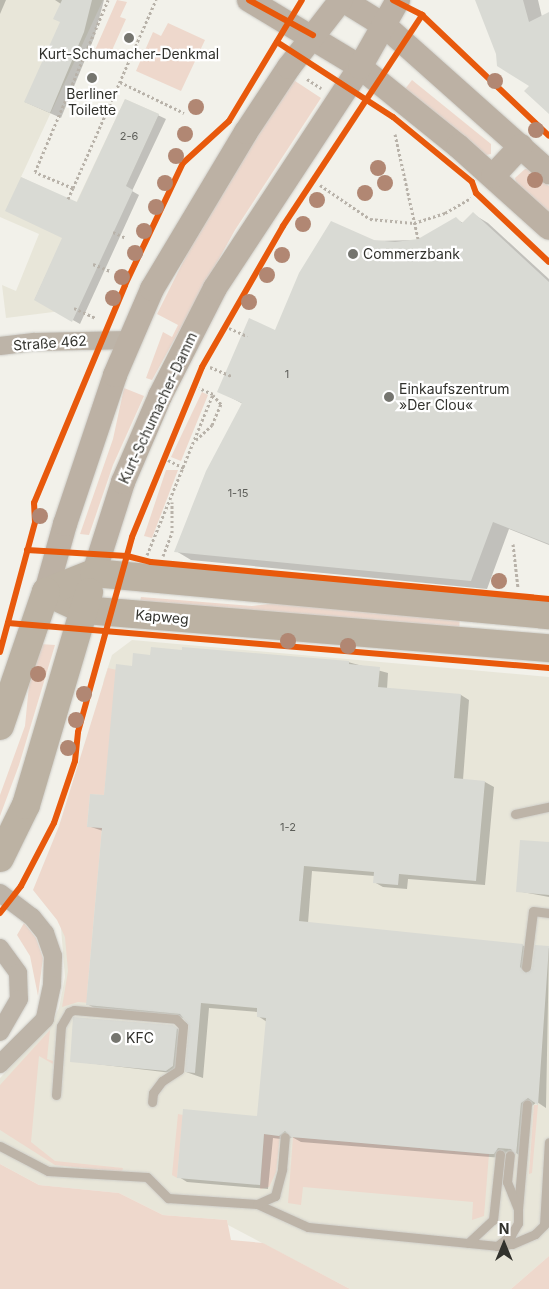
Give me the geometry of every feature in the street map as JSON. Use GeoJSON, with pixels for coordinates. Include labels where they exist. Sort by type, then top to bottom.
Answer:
{"type":"FeatureCollection","features":[{"type":"Feature","properties":{"kind":"main road"},"geometry":{"type":"LineString","coordinates":[[249,0],[313,35],[360,66],[484,182],[549,228]]}},
{"type":"Feature","properties":{"kind":"main road"},"geometry":{"type":"LineString","coordinates":[[0,726],[46,592],[84,463],[130,340],[152,289],[246,132],[313,35],[342,0],[385,26],[549,172]]}},
{"type":"Feature","properties":{"kind":"main road","name":"Kurt-Schumacher-Damm"},"geometry":{"type":"LineString","coordinates":[[0,858],[26,805],[94,573],[123,482],[160,396],[215,288],[287,173],[360,66],[385,26],[398,0]]}},
{"type":"Feature","properties":{"kind":"main road"},"geometry":{"type":"LineString","coordinates":[[484,182],[522,146]]}},
{"type":"Feature","properties":{"kind":"main road"},"geometry":{"type":"LineString","coordinates":[[46,592],[94,573],[123,566],[515,599],[549,615]]}},
{"type":"Feature","properties":{"kind":"main road","name":"Kapweg"},"geometry":{"type":"LineString","coordinates":[[46,592],[84,610],[549,648]]}},
{"type":"Feature","properties":{"kind":"main road"},"geometry":{"type":"LineString","coordinates":[[504,644],[515,599]]}},
{"type":"Feature","properties":{"kind":"street","name":"Straße 462"},"geometry":{"type":"LineString","coordinates":[[0,346],[34,342],[130,340]]}},
{"type":"Feature","properties":{"kind":"street"},"geometry":{"type":"LineString","coordinates":[[0,893],[32,917],[45,934],[52,956],[52,985],[45,1019],[0,1064]]}},
{"type":"Feature","properties":{"kind":"street"},"geometry":{"type":"LineString","coordinates":[[0,948],[18,973],[19,999],[0,1032]]}},
{"type":"Feature","properties":{"kind":"lane"},"geometry":{"type":"LineString","coordinates":[[515,814],[549,807]]}},
{"type":"Feature","properties":{"kind":"lane"},"geometry":{"type":"LineString","coordinates":[[526,967],[532,911],[549,912]]}},
{"type":"Feature","properties":{"kind":"lane"},"geometry":{"type":"LineString","coordinates":[[56,1095],[61,1026],[69,1012],[74,1010],[176,1019],[183,1026],[179,1070],[162,1081],[154,1093],[152,1102]]}},
{"type":"Feature","properties":{"kind":"lane"},"geometry":{"type":"LineString","coordinates":[[497,1246],[511,1235],[518,1223],[527,1104]]}},
{"type":"Feature","properties":{"kind":"lane"},"geometry":{"type":"LineString","coordinates":[[257,1204],[275,1196],[282,1169],[285,1137]]}},
{"type":"Feature","properties":{"kind":"lane"},"geometry":{"type":"LineString","coordinates":[[0,1146],[48,1171],[147,1177],[168,1198],[257,1204],[308,1227],[497,1246],[512,1244],[535,1234],[544,1226],[549,1142]]}},
{"type":"Feature","properties":{"kind":"lane"},"geometry":{"type":"LineString","coordinates":[[468,1243],[493,1220],[500,1154]]}},
{"type":"Feature","properties":{"kind":"lane"},"geometry":{"type":"LineString","coordinates":[[510,1155],[507,1182],[518,1209]]}},
{"type":"Feature","properties":{"kind":"path"},"geometry":{"type":"LineString","coordinates":[[73,188],[35,172],[108,0]]}},
{"type":"Feature","properties":{"kind":"path"},"geometry":{"type":"LineString","coordinates":[[68,199],[156,0]]}},
{"type":"Feature","properties":{"kind":"path"},"geometry":{"type":"LineString","coordinates":[[305,78],[324,90]]}},
{"type":"Feature","properties":{"kind":"path"},"geometry":{"type":"LineString","coordinates":[[120,82],[184,113]]}},
{"type":"Feature","properties":{"kind":"path"},"geometry":{"type":"LineString","coordinates":[[395,134],[418,239]]}},
{"type":"Feature","properties":{"kind":"path"},"geometry":{"type":"LineString","coordinates":[[310,186],[315,178]]}},
{"type":"Feature","properties":{"kind":"path"},"geometry":{"type":"LineString","coordinates":[[482,200],[484,182]]}},
{"type":"Feature","properties":{"kind":"path"},"geometry":{"type":"LineString","coordinates":[[320,185],[370,219],[414,223],[445,212],[471,198]]}},
{"type":"Feature","properties":{"kind":"path"},"geometry":{"type":"LineString","coordinates":[[113,232],[126,238]]}},
{"type":"Feature","properties":{"kind":"path"},"geometry":{"type":"LineString","coordinates":[[93,264],[110,271]]}},
{"type":"Feature","properties":{"kind":"path"},"geometry":{"type":"LineString","coordinates":[[74,308],[95,318]]}},
{"type":"Feature","properties":{"kind":"path"},"geometry":{"type":"LineString","coordinates":[[221,333],[230,316]]}},
{"type":"Feature","properties":{"kind":"path"},"geometry":{"type":"LineString","coordinates":[[229,328],[247,336]]}},
{"type":"Feature","properties":{"kind":"path"},"geometry":{"type":"LineString","coordinates":[[207,358],[206,366],[231,376]]}},
{"type":"Feature","properties":{"kind":"path"},"geometry":{"type":"LineString","coordinates":[[192,392],[197,386],[213,394],[221,404],[212,425],[194,441]]}},
{"type":"Feature","properties":{"kind":"path"},"geometry":{"type":"LineString","coordinates":[[147,555],[172,498],[213,394]]}},
{"type":"Feature","properties":{"kind":"path"},"geometry":{"type":"LineString","coordinates":[[165,460],[184,468]]}},
{"type":"Feature","properties":{"kind":"path"},"geometry":{"type":"LineString","coordinates":[[123,566],[158,561],[172,533],[172,498]]}},
{"type":"Feature","properties":{"kind":"path"},"geometry":{"type":"LineString","coordinates":[[513,544],[515,599]]}},
{"type":"Feature","properties":{"kind":"shaded area"},"geometry":{"type":"Polygon","coordinates":[[[0,0],[103,0],[21,177],[76,203],[125,99],[159,114],[69,310],[6,318],[2,285],[16,291],[39,234],[0,217],[0,0]]]}},
{"type":"Feature","properties":{"kind":"shaded area"},"geometry":{"type":"Polygon","coordinates":[[[117,0],[127,2],[120,17],[126,19],[109,57],[95,50],[117,0]]]}},
{"type":"Feature","properties":{"kind":"shaded area"},"geometry":{"type":"Polygon","coordinates":[[[168,23],[205,40],[181,91],[136,71],[153,32],[161,36],[168,23]]]}},
{"type":"Feature","properties":{"kind":"shaded area"},"geometry":{"type":"Polygon","coordinates":[[[292,79],[321,98],[235,230],[152,380],[146,378],[163,332],[172,337],[178,325],[157,314],[202,224],[292,79]]]}},
{"type":"Feature","properties":{"kind":"shaded area"},"geometry":{"type":"Polygon","coordinates":[[[412,80],[491,144],[491,154],[486,155],[405,89],[412,80]]]}},
{"type":"Feature","properties":{"kind":"shaded area"},"geometry":{"type":"Polygon","coordinates":[[[525,169],[531,169],[549,186],[549,214],[516,182],[515,178],[525,169]]]}},
{"type":"Feature","properties":{"kind":"shaded area"},"geometry":{"type":"Polygon","coordinates":[[[124,388],[144,396],[113,465],[89,535],[80,534],[113,439],[124,388]]]}},
{"type":"Feature","properties":{"kind":"shaded area"},"geometry":{"type":"Polygon","coordinates":[[[202,392],[208,395],[181,461],[171,457],[202,392]]]}},
{"type":"Feature","properties":{"kind":"shaded area"},"geometry":{"type":"Polygon","coordinates":[[[166,470],[178,470],[152,538],[144,536],[166,470]]]}},
{"type":"Feature","properties":{"kind":"shaded area"},"geometry":{"type":"Polygon","coordinates":[[[141,597],[252,606],[286,602],[460,616],[459,631],[139,605],[141,597]]]}},
{"type":"Feature","properties":{"kind":"shaded area"},"geometry":{"type":"Polygon","coordinates":[[[132,640],[549,677],[549,1256],[511,1289],[350,1289],[228,1225],[227,1220],[163,1215],[119,1193],[39,1185],[0,1164],[0,1078],[51,1024],[59,1008],[65,977],[61,928],[104,679],[112,655],[132,640]]]}},
{"type":"Feature","properties":{"kind":"shaded area"},"geometry":{"type":"Polygon","coordinates":[[[40,644],[55,645],[19,765],[0,816],[0,795],[25,726],[29,685],[40,644]]]}},
{"type":"Feature","properties":{"kind":"shaded area"},"geometry":{"type":"Polygon","coordinates":[[[108,668],[117,670],[104,795],[90,794],[87,826],[102,828],[87,993],[193,1003],[191,1026],[187,1026],[187,1020],[178,1011],[78,1002],[62,1007],[68,971],[65,937],[57,920],[33,890],[59,826],[108,668]]]}},
{"type":"Feature","properties":{"kind":"shaded area"},"geometry":{"type":"Polygon","coordinates":[[[24,923],[36,938],[43,958],[38,996],[30,956],[17,935],[24,923]]]}},
{"type":"Feature","properties":{"kind":"shaded area"},"geometry":{"type":"Polygon","coordinates":[[[50,1030],[47,1059],[53,1061],[53,1064],[39,1056],[31,1142],[55,1161],[123,1168],[122,1172],[55,1165],[0,1130],[0,1085],[50,1030]]]}},
{"type":"Feature","properties":{"kind":"shaded area"},"geometry":{"type":"Polygon","coordinates":[[[534,1105],[538,1105],[532,1173],[529,1174],[534,1105]]]}},
{"type":"Feature","properties":{"kind":"shaded area"},"geometry":{"type":"Polygon","coordinates":[[[178,1114],[183,1115],[177,1178],[172,1175],[178,1114]]]}},
{"type":"Feature","properties":{"kind":"shaded area"},"geometry":{"type":"Polygon","coordinates":[[[264,1134],[280,1136],[276,1172],[269,1187],[260,1189],[264,1134]]]}},
{"type":"Feature","properties":{"kind":"shaded area"},"geometry":{"type":"Polygon","coordinates":[[[293,1137],[489,1154],[484,1216],[472,1220],[473,1202],[303,1187],[301,1205],[288,1203],[293,1137]]]}},
{"type":"Feature","properties":{"kind":"shaded area"},"geometry":{"type":"Polygon","coordinates":[[[0,1164],[39,1185],[119,1193],[163,1215],[227,1220],[231,1240],[263,1243],[350,1289],[0,1289],[0,1164]]]}},
{"type":"Feature","properties":{"kind":"shaded area"},"geometry":{"type":"Polygon","coordinates":[[[549,1256],[549,1289],[511,1289],[549,1256]]]}},
{"type":"Feature","properties":{"kind":"building"},"geometry":{"type":"Polygon","coordinates":[[[62,0],[92,0],[84,32],[50,113],[24,102],[60,22],[53,19],[62,0]]]}},
{"type":"Feature","properties":{"kind":"building"},"geometry":{"type":"Polygon","coordinates":[[[475,0],[523,0],[529,22],[549,12],[549,114],[524,91],[529,86],[497,66],[496,54],[475,0]]]}},
{"type":"Feature","properties":{"kind":"building"},"geometry":{"type":"Polygon","coordinates":[[[125,99],[159,114],[126,186],[133,190],[72,322],[34,300],[62,238],[5,211],[21,177],[77,202],[125,99]]]}},
{"type":"Feature","properties":{"kind":"building","name":"Einkaufszentrum »Der Clou«"},"geometry":{"type":"Polygon","coordinates":[[[473,212],[549,282],[549,544],[493,522],[471,581],[174,552],[206,471],[242,403],[217,392],[249,318],[275,330],[299,273],[331,221],[374,240],[395,242],[418,239],[456,217],[462,223],[473,212]]]}},
{"type":"Feature","properties":{"kind":"building"},"geometry":{"type":"Polygon","coordinates":[[[151,647],[182,650],[182,647],[349,661],[349,664],[380,667],[378,687],[461,694],[454,778],[485,781],[476,881],[399,874],[398,885],[373,883],[374,872],[304,866],[299,921],[523,944],[520,967],[526,973],[532,968],[535,945],[549,946],[538,1105],[528,1098],[521,1103],[516,1156],[511,1149],[498,1148],[494,1154],[489,1154],[291,1137],[285,1131],[279,1136],[264,1134],[260,1185],[177,1178],[183,1109],[257,1116],[266,1018],[257,1017],[257,1008],[201,1003],[195,1073],[185,1072],[189,1026],[180,1014],[86,1005],[102,828],[87,827],[90,794],[104,795],[116,664],[132,666],[133,653],[150,655],[151,647]]]}},
{"type":"Feature","properties":{"kind":"building"},"geometry":{"type":"Polygon","coordinates":[[[520,840],[549,842],[549,895],[516,892],[520,840]]]}},
{"type":"Feature","properties":{"kind":"building","name":"KFC"},"geometry":{"type":"Polygon","coordinates":[[[73,1017],[173,1025],[177,1028],[173,1066],[166,1071],[70,1062],[73,1017]]]}},
{"type":"Feature","properties":{"kind":"cycle path"},"geometry":{"type":"LineString","coordinates":[[249,0],[313,35]]}},
{"type":"Feature","properties":{"kind":"cycle path"},"geometry":{"type":"LineString","coordinates":[[0,652],[35,522],[34,503],[125,285],[183,163],[229,121],[302,0]]}},
{"type":"Feature","properties":{"kind":"cycle path"},"geometry":{"type":"LineString","coordinates":[[393,0],[422,15],[549,136]]}},
{"type":"Feature","properties":{"kind":"cycle path"},"geometry":{"type":"LineString","coordinates":[[0,913],[21,886],[54,823],[75,761],[78,732],[132,537],[202,367],[283,226],[422,15]]}},
{"type":"Feature","properties":{"kind":"cycle path"},"geometry":{"type":"LineString","coordinates":[[277,42],[393,117],[472,182],[476,193],[549,262]]}},
{"type":"Feature","properties":{"kind":"cycle path"},"geometry":{"type":"LineString","coordinates":[[27,550],[127,556],[151,562],[549,599]]}},
{"type":"Feature","properties":{"kind":"cycle path"},"geometry":{"type":"LineString","coordinates":[[8,623],[549,668]]}},
{"type":"Feature","properties":{"kind":"place","name":"Kurt-Schumacher-Denkmal"},"geometry":{"type":"Point","coordinates":[129,38]}},
{"type":"Feature","properties":{"kind":"place","name":"Berliner Toilette"},"geometry":{"type":"Point","coordinates":[92,78]}},
{"type":"Feature","properties":{"kind":"place","name":"Commerzbank"},"geometry":{"type":"Point","coordinates":[353,254]}},
{"type":"Feature","properties":{"kind":"place","name":"Einkaufszentrum »Der Clou«"},"geometry":{"type":"Point","coordinates":[389,397]}},
{"type":"Feature","properties":{"kind":"place","name":"KFC"},"geometry":{"type":"Point","coordinates":[116,1038]}}]}
